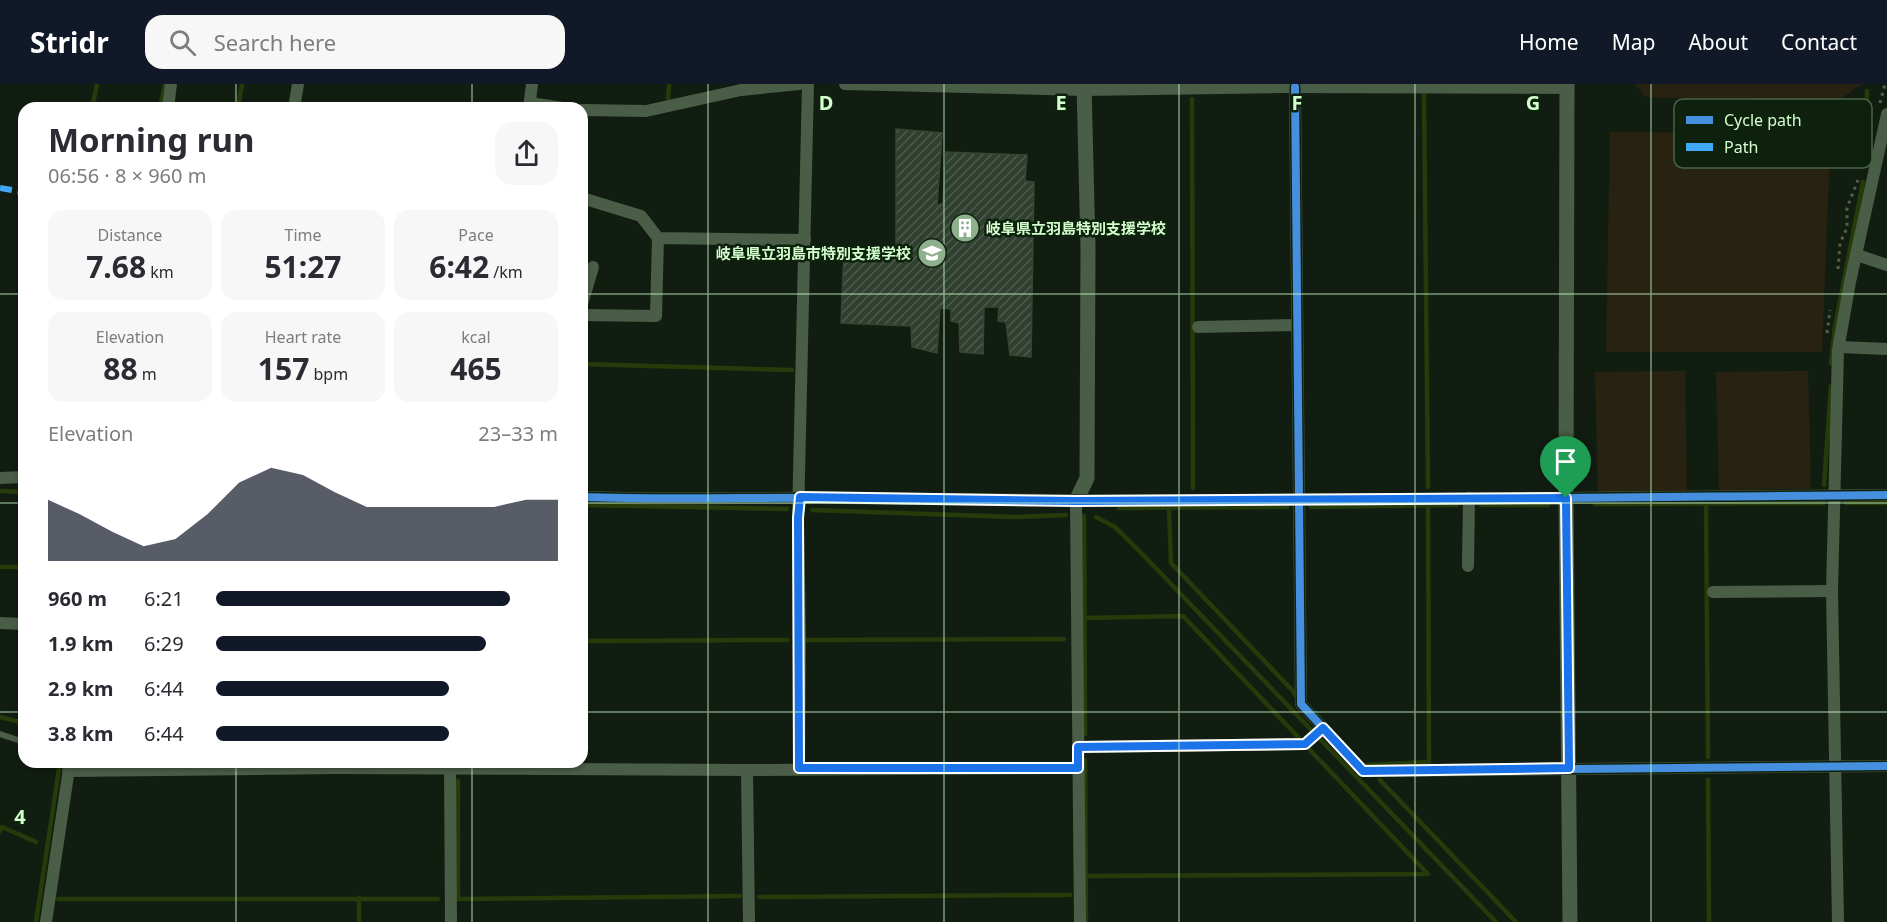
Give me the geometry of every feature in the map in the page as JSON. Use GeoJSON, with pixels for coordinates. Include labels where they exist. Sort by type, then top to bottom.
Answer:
{"type":"FeatureCollection","features":[{"type":"Feature","properties":{"kind":"street"},"geometry":{"type":"LineString","coordinates":[[169,102],[171,84]]}},
{"type":"Feature","properties":{"kind":"street"},"geometry":{"type":"LineString","coordinates":[[295,102],[298,84]]}},
{"type":"Feature","properties":{"kind":"street"},"geometry":{"type":"LineString","coordinates":[[530,102],[532,84]]}},
{"type":"Feature","properties":{"kind":"street"},"geometry":{"type":"LineString","coordinates":[[588,110],[646,111],[741,90],[799,84]]}},
{"type":"Feature","properties":{"kind":"street"},"geometry":{"type":"LineString","coordinates":[[799,768],[798,518],[808,84]]}},
{"type":"Feature","properties":{"kind":"street"},"geometry":{"type":"LineString","coordinates":[[845,84],[1084,87],[1567,86],[1566,498],[1570,922]]}},
{"type":"Feature","properties":{"kind":"street"},"geometry":{"type":"LineString","coordinates":[[1080,922],[1076,501],[1087,478],[1088,248],[1084,87]]}},
{"type":"Feature","properties":{"kind":"street"},"geometry":{"type":"LineString","coordinates":[[1295,87],[1301,704],[1321,729],[1363,771],[1887,765]]}},
{"type":"Feature","properties":{"kind":"street"},"geometry":{"type":"LineString","coordinates":[[1838,922],[1832,591],[1839,347],[1857,255],[1884,153],[1887,114]]}},
{"type":"Feature","properties":{"kind":"street"},"geometry":{"type":"LineString","coordinates":[[588,200],[641,216],[658,238],[656,316],[588,315]]}},
{"type":"Feature","properties":{"kind":"street"},"geometry":{"type":"LineString","coordinates":[[658,238],[805,240]]}},
{"type":"Feature","properties":{"kind":"street"},"geometry":{"type":"LineString","coordinates":[[1857,255],[1887,265]]}},
{"type":"Feature","properties":{"kind":"street"},"geometry":{"type":"LineString","coordinates":[[588,284],[593,267]]}},
{"type":"Feature","properties":{"kind":"street"},"geometry":{"type":"LineString","coordinates":[[1198,327],[1297,325]]}},
{"type":"Feature","properties":{"kind":"street"},"geometry":{"type":"LineString","coordinates":[[1839,347],[1887,350]]}},
{"type":"Feature","properties":{"kind":"street"},"geometry":{"type":"LineString","coordinates":[[0,478],[18,477]]}},
{"type":"Feature","properties":{"kind":"street"},"geometry":{"type":"LineString","coordinates":[[588,497],[659,500],[800,497],[1076,501],[1887,495]]}},
{"type":"Feature","properties":{"kind":"street"},"geometry":{"type":"LineString","coordinates":[[1468,566],[1469,498]]}},
{"type":"Feature","properties":{"kind":"street"},"geometry":{"type":"LineString","coordinates":[[1713,592],[1832,591]]}},
{"type":"Feature","properties":{"kind":"street"},"geometry":{"type":"LineString","coordinates":[[0,623],[18,624]]}},
{"type":"Feature","properties":{"kind":"street"},"geometry":{"type":"LineString","coordinates":[[1078,747],[1305,744],[1321,729]]}},
{"type":"Feature","properties":{"kind":"street"},"geometry":{"type":"LineString","coordinates":[[588,767],[747,770],[1078,768]]}},
{"type":"Feature","properties":{"kind":"street"},"geometry":{"type":"LineString","coordinates":[[46,922],[69,768]]}},
{"type":"Feature","properties":{"kind":"street"},"geometry":{"type":"LineString","coordinates":[[450,768],[451,922]]}},
{"type":"Feature","properties":{"kind":"street"},"geometry":{"type":"LineString","coordinates":[[747,770],[749,922]]}},
{"type":"Feature","properties":{"kind":"lane"},"geometry":{"type":"LineString","coordinates":[[0,734],[18,739]]}},
{"type":"Feature","properties":{"kind":"shaded area"},"geometry":{"type":"Polygon","coordinates":[[[1635,84],[1862,84],[1840,99],[1657,98],[1644,96],[1635,84]]]}},
{"type":"Feature","properties":{"kind":"shaded area"},"geometry":{"type":"Polygon","coordinates":[[[1610,132],[1674,133],[1674,168],[1829,168],[1822,352],[1606,352],[1610,132]]]}},
{"type":"Feature","properties":{"kind":"shaded area"},"geometry":{"type":"Polygon","coordinates":[[[1685,371],[1687,492],[1598,496],[1595,372],[1685,371]]]}},
{"type":"Feature","properties":{"kind":"shaded area"},"geometry":{"type":"Polygon","coordinates":[[[1808,371],[1811,489],[1719,490],[1716,372],[1808,371]]]}},
{"type":"Feature","properties":{"kind":"building","name":"岐阜県立羽島特別支援学校"},"geometry":{"type":"Polygon","coordinates":[[[896,129],[942,133],[937,206],[943,203],[946,152],[1027,155],[1025,181],[1034,182],[1031,357],[1010,355],[1006,322],[998,321],[999,307],[984,307],[983,354],[960,352],[959,323],[951,321],[951,309],[940,308],[937,353],[912,347],[911,326],[841,323],[844,251],[896,253],[896,129]]]}},
{"type":"Feature","properties":{"kind":"waterway"},"geometry":{"type":"LineString","coordinates":[[93,102],[97,84]]}},
{"type":"Feature","properties":{"kind":"waterway"},"geometry":{"type":"LineString","coordinates":[[161,102],[165,84]]}},
{"type":"Feature","properties":{"kind":"waterway"},"geometry":{"type":"LineString","coordinates":[[239,102],[242,84]]}},
{"type":"Feature","properties":{"kind":"waterway"},"geometry":{"type":"LineString","coordinates":[[668,98],[669,84]]}},
{"type":"Feature","properties":{"kind":"waterway"},"geometry":{"type":"LineString","coordinates":[[1867,91],[1867,99]]}},
{"type":"Feature","properties":{"kind":"waterway"},"geometry":{"type":"LineString","coordinates":[[1424,95],[1428,487]]}},
{"type":"Feature","properties":{"kind":"waterway"},"geometry":{"type":"LineString","coordinates":[[1192,99],[1193,488]]}},
{"type":"Feature","properties":{"kind":"waterway"},"geometry":{"type":"LineString","coordinates":[[1831,363],[1835,327],[1863,182]]}},
{"type":"Feature","properties":{"kind":"waterway"},"geometry":{"type":"LineString","coordinates":[[588,364],[792,370]]}},
{"type":"Feature","properties":{"kind":"waterway"},"geometry":{"type":"LineString","coordinates":[[1824,485],[1831,386]]}},
{"type":"Feature","properties":{"kind":"waterway"},"geometry":{"type":"LineString","coordinates":[[0,491],[18,492]]}},
{"type":"Feature","properties":{"kind":"waterway"},"geometry":{"type":"LineString","coordinates":[[1595,504],[1824,503]]}},
{"type":"Feature","properties":{"kind":"waterway"},"geometry":{"type":"LineString","coordinates":[[1846,503],[1887,503]]}},
{"type":"Feature","properties":{"kind":"waterway"},"geometry":{"type":"LineString","coordinates":[[1366,765],[1429,762],[1428,504]]}},
{"type":"Feature","properties":{"kind":"waterway"},"geometry":{"type":"LineString","coordinates":[[1706,504],[1708,757]]}},
{"type":"Feature","properties":{"kind":"waterway"},"geometry":{"type":"LineString","coordinates":[[588,505],[787,509]]}},
{"type":"Feature","properties":{"kind":"waterway"},"geometry":{"type":"LineString","coordinates":[[1311,507],[1457,505]]}},
{"type":"Feature","properties":{"kind":"waterway"},"geometry":{"type":"LineString","coordinates":[[1481,505],[1548,505]]}},
{"type":"Feature","properties":{"kind":"waterway"},"geometry":{"type":"LineString","coordinates":[[1119,508],[1287,507]]}},
{"type":"Feature","properties":{"kind":"waterway"},"geometry":{"type":"LineString","coordinates":[[1169,508],[1171,563],[1295,695]]}},
{"type":"Feature","properties":{"kind":"waterway"},"geometry":{"type":"LineString","coordinates":[[812,510],[1015,517],[1066,515]]}},
{"type":"Feature","properties":{"kind":"waterway"},"geometry":{"type":"LineString","coordinates":[[1084,516],[1085,734]]}},
{"type":"Feature","properties":{"kind":"waterway"},"geometry":{"type":"LineString","coordinates":[[1096,517],[1115,527],[1148,560],[1496,922]]}},
{"type":"Feature","properties":{"kind":"waterway"},"geometry":{"type":"LineString","coordinates":[[0,567],[18,567]]}},
{"type":"Feature","properties":{"kind":"waterway"},"geometry":{"type":"LineString","coordinates":[[1085,618],[1183,616],[1300,739]]}},
{"type":"Feature","properties":{"kind":"waterway"},"geometry":{"type":"LineString","coordinates":[[805,640],[1064,639]]}},
{"type":"Feature","properties":{"kind":"waterway"},"geometry":{"type":"LineString","coordinates":[[588,641],[787,640]]}},
{"type":"Feature","properties":{"kind":"waterway"},"geometry":{"type":"LineString","coordinates":[[0,717],[18,722]]}},
{"type":"Feature","properties":{"kind":"waterway"},"geometry":{"type":"LineString","coordinates":[[1086,876],[1428,874],[1310,750]]}},
{"type":"Feature","properties":{"kind":"waterway"},"geometry":{"type":"LineString","coordinates":[[1085,760],[1086,922]]}},
{"type":"Feature","properties":{"kind":"waterway"},"geometry":{"type":"LineString","coordinates":[[36,922],[59,768]]}},
{"type":"Feature","properties":{"kind":"waterway"},"geometry":{"type":"LineString","coordinates":[[1380,780],[1516,922]]}},
{"type":"Feature","properties":{"kind":"waterway"},"geometry":{"type":"LineString","coordinates":[[1708,780],[1709,922]]}},
{"type":"Feature","properties":{"kind":"waterway"},"geometry":{"type":"LineString","coordinates":[[458,781],[458,899],[740,896]]}},
{"type":"Feature","properties":{"kind":"waterway"},"geometry":{"type":"LineString","coordinates":[[0,831],[2,827],[36,842]]}},
{"type":"Feature","properties":{"kind":"waterway"},"geometry":{"type":"LineString","coordinates":[[759,897],[1070,895]]}},
{"type":"Feature","properties":{"kind":"waterway"},"geometry":{"type":"LineString","coordinates":[[359,898],[359,922]]}},
{"type":"Feature","properties":{"kind":"waterway"},"geometry":{"type":"LineString","coordinates":[[58,899],[438,899]]}},
{"type":"Feature","properties":{"kind":"marked path"},"geometry":{"type":"LineString","coordinates":[[0,188],[18,191]]}},
{"type":"Feature","properties":{"kind":"cycle path"},"geometry":{"type":"LineString","coordinates":[[1295,87],[1301,704],[1363,771],[1887,766]]}},
{"type":"Feature","properties":{"kind":"cycle path"},"geometry":{"type":"LineString","coordinates":[[588,497],[1235,500],[1887,495]]}},
{"type":"Feature","properties":{"kind":"place","name":"岐阜県立羽島特別支援学校"},"geometry":{"type":"Point","coordinates":[965,228]}},
{"type":"Feature","properties":{"kind":"place","name":"岐阜県立羽島市特別支援学校"},"geometry":{"type":"Point","coordinates":[932,253]}},
{"type":"Feature","properties":{"kind":"route"},"geometry":{"type":"LineString","coordinates":[[800,497],[1076,501],[1566,498],[1569,768],[1363,771],[1323,728],[1305,744],[1078,747],[1078,768],[799,768],[798,518],[800,497]]}}]}
